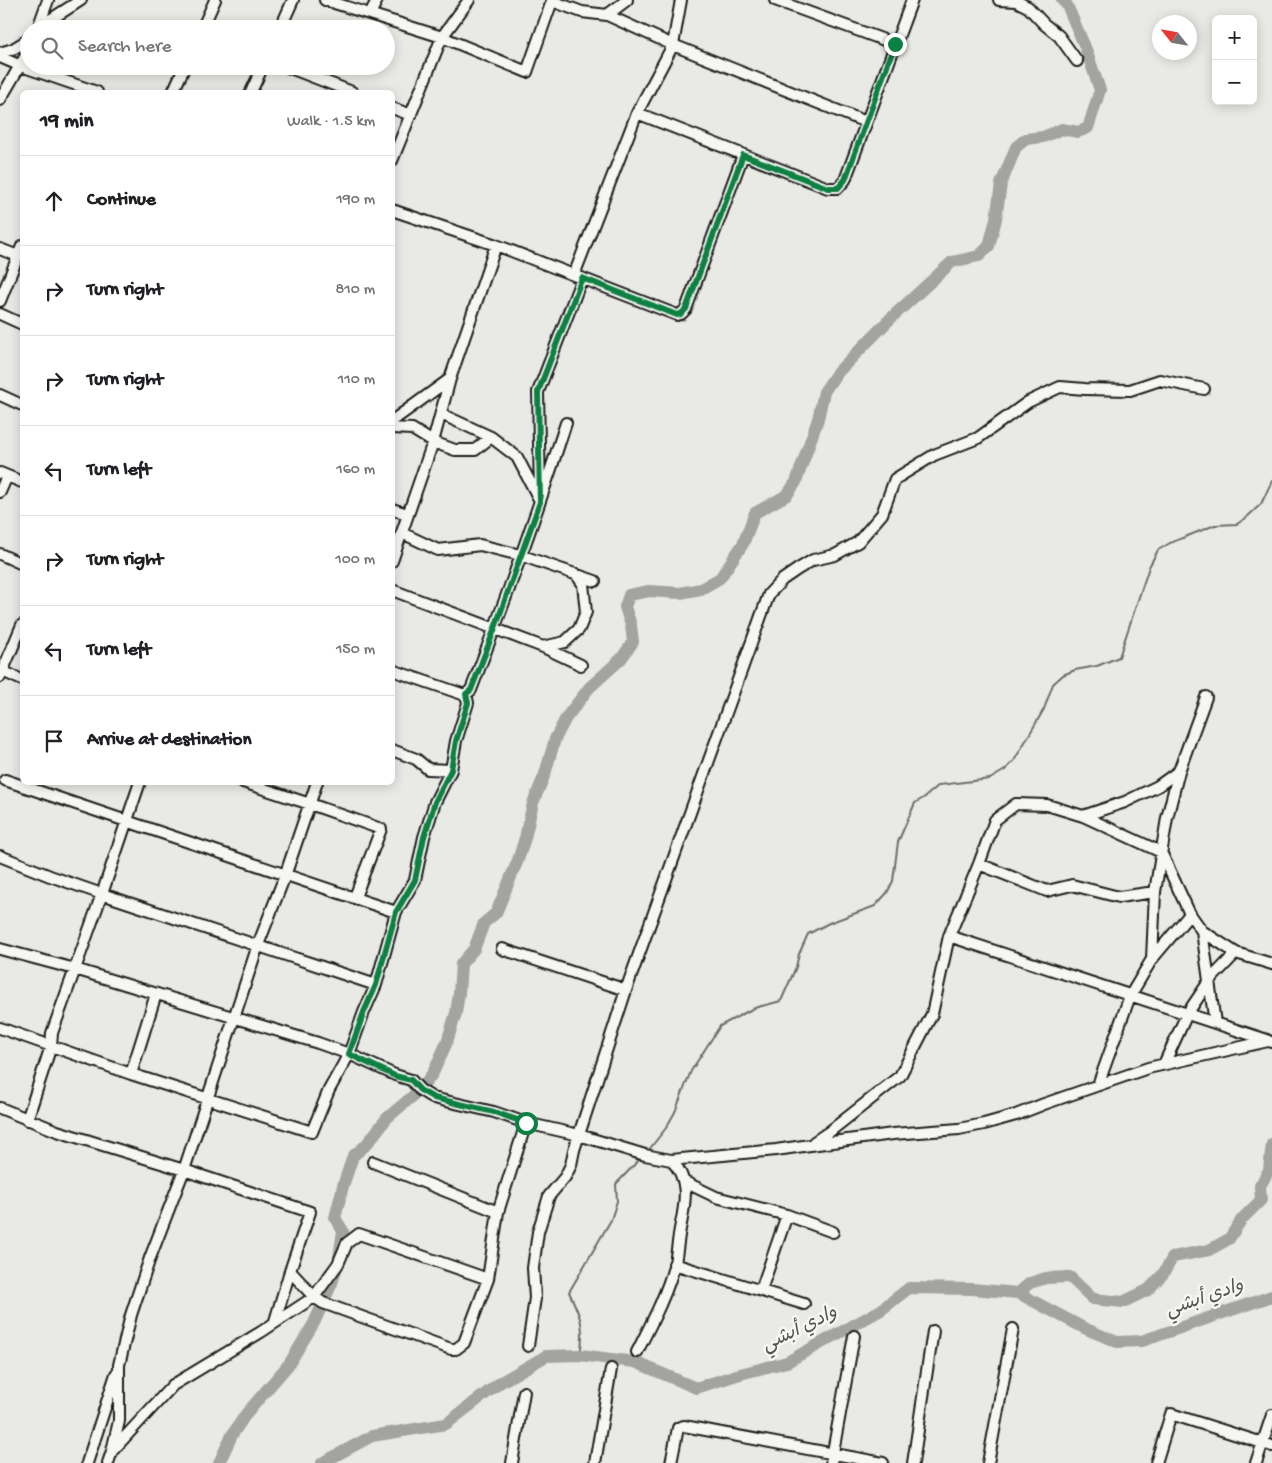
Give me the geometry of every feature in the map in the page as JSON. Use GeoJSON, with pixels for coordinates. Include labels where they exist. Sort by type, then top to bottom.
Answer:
{"type":"FeatureCollection","features":[{"type":"Feature","properties":{"kind":"street"},"geometry":{"type":"LineString","coordinates":[[41,20],[48,0]]}},
{"type":"Feature","properties":{"kind":"street"},"geometry":{"type":"LineString","coordinates":[[50,20],[81,0]]}},
{"type":"Feature","properties":{"kind":"street"},"geometry":{"type":"LineString","coordinates":[[206,20],[215,0]]}},
{"type":"Feature","properties":{"kind":"street"},"geometry":{"type":"LineString","coordinates":[[284,20],[293,0]]}},
{"type":"Feature","properties":{"kind":"street"},"geometry":{"type":"LineString","coordinates":[[325,0],[389,20]]}},
{"type":"Feature","properties":{"kind":"street"},"geometry":{"type":"LineString","coordinates":[[370,14],[377,0]]}},
{"type":"Feature","properties":{"kind":"street"},"geometry":{"type":"LineString","coordinates":[[395,153],[442,37],[469,0]]}},
{"type":"Feature","properties":{"kind":"street"},"geometry":{"type":"LineString","coordinates":[[395,22],[442,37],[527,72],[552,0],[582,12],[607,15],[673,45],[866,122]]}},
{"type":"Feature","properties":{"kind":"street"},"geometry":{"type":"LineString","coordinates":[[607,15],[627,0]]}},
{"type":"Feature","properties":{"kind":"street"},"geometry":{"type":"LineString","coordinates":[[540,502],[538,392],[637,113],[673,45],[681,0]]}},
{"type":"Feature","properties":{"kind":"street"},"geometry":{"type":"LineString","coordinates":[[775,0],[895,44]]}},
{"type":"Feature","properties":{"kind":"street"},"geometry":{"type":"LineString","coordinates":[[637,113],[828,188],[838,188],[845,180],[912,0]]}},
{"type":"Feature","properties":{"kind":"street"},"geometry":{"type":"LineString","coordinates":[[999,0],[1016,1],[1028,7],[1058,36],[1077,60]]}},
{"type":"Feature","properties":{"kind":"street"},"geometry":{"type":"LineString","coordinates":[[0,55],[20,45]]}},
{"type":"Feature","properties":{"kind":"street"},"geometry":{"type":"LineString","coordinates":[[0,55],[20,65]]}},
{"type":"Feature","properties":{"kind":"street"},"geometry":{"type":"LineString","coordinates":[[0,100],[20,68]]}},
{"type":"Feature","properties":{"kind":"street"},"geometry":{"type":"LineString","coordinates":[[46,75],[87,90]]}},
{"type":"Feature","properties":{"kind":"street"},"geometry":{"type":"LineString","coordinates":[[174,90],[181,75]]}},
{"type":"Feature","properties":{"kind":"street"},"geometry":{"type":"LineString","coordinates":[[252,90],[259,75]]}},
{"type":"Feature","properties":{"kind":"street"},"geometry":{"type":"LineString","coordinates":[[309,75],[347,90]]}},
{"type":"Feature","properties":{"kind":"street"},"geometry":{"type":"LineString","coordinates":[[395,109],[410,115]]}},
{"type":"Feature","properties":{"kind":"street"},"geometry":{"type":"LineString","coordinates":[[395,211],[496,245],[677,315],[686,309],[743,155]]}},
{"type":"Feature","properties":{"kind":"street"},"geometry":{"type":"LineString","coordinates":[[395,553],[433,442],[450,379],[496,245]]}},
{"type":"Feature","properties":{"kind":"street"},"geometry":{"type":"LineString","coordinates":[[0,248],[20,251],[0,301]]}},
{"type":"Feature","properties":{"kind":"street"},"geometry":{"type":"LineString","coordinates":[[0,314],[20,323]]}},
{"type":"Feature","properties":{"kind":"street"},"geometry":{"type":"LineString","coordinates":[[395,419],[450,379]]}},
{"type":"Feature","properties":{"kind":"street"},"geometry":{"type":"LineString","coordinates":[[528,1346],[535,1298],[533,1268],[538,1232],[549,1196],[568,1171],[626,990],[769,594],[782,580],[813,560],[830,557],[858,542],[882,514],[895,479],[934,455],[978,438],[1028,402],[1060,387],[1130,390],[1160,380],[1204,389]]}},
{"type":"Feature","properties":{"kind":"street"},"geometry":{"type":"LineString","coordinates":[[0,394],[20,404]]}},
{"type":"Feature","properties":{"kind":"street"},"geometry":{"type":"LineString","coordinates":[[440,414],[491,437],[517,457],[540,502]]}},
{"type":"Feature","properties":{"kind":"street"},"geometry":{"type":"LineString","coordinates":[[466,694],[471,690],[495,628],[566,423]]}},
{"type":"Feature","properties":{"kind":"street"},"geometry":{"type":"LineString","coordinates":[[395,428],[412,429],[433,442],[455,450],[475,450],[491,437]]}},
{"type":"Feature","properties":{"kind":"street"},"geometry":{"type":"LineString","coordinates":[[0,492],[4,474],[20,481]]}},
{"type":"Feature","properties":{"kind":"street"},"geometry":{"type":"LineString","coordinates":[[395,510],[407,514]]}},
{"type":"Feature","properties":{"kind":"street"},"geometry":{"type":"LineString","coordinates":[[402,533],[438,550],[480,545],[520,555],[595,581]]}},
{"type":"Feature","properties":{"kind":"street"},"geometry":{"type":"LineString","coordinates":[[0,554],[20,563]]}},
{"type":"Feature","properties":{"kind":"street"},"geometry":{"type":"LineString","coordinates":[[543,647],[565,642],[578,629],[586,612],[583,584],[576,574]]}},
{"type":"Feature","properties":{"kind":"street"},"geometry":{"type":"LineString","coordinates":[[395,591],[543,647],[581,665]]}},
{"type":"Feature","properties":{"kind":"street"},"geometry":{"type":"LineString","coordinates":[[20,629],[1,672],[20,679]]}},
{"type":"Feature","properties":{"kind":"street"},"geometry":{"type":"LineString","coordinates":[[395,671],[466,694]]}},
{"type":"Feature","properties":{"kind":"street"},"geometry":{"type":"LineString","coordinates":[[0,1028],[131,1074],[312,1132],[329,1090],[349,1054],[376,985],[396,912],[415,880],[424,837],[435,802],[451,770],[456,741],[468,703],[466,694]]}},
{"type":"Feature","properties":{"kind":"street"},"geometry":{"type":"LineString","coordinates":[[1152,959],[1155,892],[1167,818],[1178,771],[1206,697]]}},
{"type":"Feature","properties":{"kind":"street"},"geometry":{"type":"LineString","coordinates":[[395,751],[416,759],[428,769],[451,770]]}},
{"type":"Feature","properties":{"kind":"street"},"geometry":{"type":"LineString","coordinates":[[1083,816],[1125,802],[1149,790],[1178,771]]}},
{"type":"Feature","properties":{"kind":"street"},"geometry":{"type":"LineString","coordinates":[[5,780],[286,873],[396,912]]}},
{"type":"Feature","properties":{"kind":"street"},"geometry":{"type":"LineString","coordinates":[[26,1120],[51,1046],[52,1033],[139,785]]}},
{"type":"Feature","properties":{"kind":"street"},"geometry":{"type":"LineString","coordinates":[[252,785],[381,829],[355,897]]}},
{"type":"Feature","properties":{"kind":"street"},"geometry":{"type":"LineString","coordinates":[[87,1463],[119,1365],[131,1315],[150,1258],[184,1170],[258,945],[286,873],[316,785]]}},
{"type":"Feature","properties":{"kind":"street"},"geometry":{"type":"LineString","coordinates":[[810,1145],[900,1076],[932,1014],[949,936],[995,820],[1016,804],[1047,805],[1083,816],[1161,852],[1190,914],[1202,931],[1236,953],[1272,964]]}},
{"type":"Feature","properties":{"kind":"street"},"geometry":{"type":"LineString","coordinates":[[0,856],[102,894],[376,985]]}},
{"type":"Feature","properties":{"kind":"street"},"geometry":{"type":"LineString","coordinates":[[979,864],[1047,891],[1072,885],[1118,897],[1155,892]]}},
{"type":"Feature","properties":{"kind":"street"},"geometry":{"type":"LineString","coordinates":[[1098,1085],[1130,996],[1152,959],[1190,914]]}},
{"type":"Feature","properties":{"kind":"street"},"geometry":{"type":"LineString","coordinates":[[1202,931],[1210,980],[1214,1023]]}},
{"type":"Feature","properties":{"kind":"street"},"geometry":{"type":"LineString","coordinates":[[949,936],[1270,1041]]}},
{"type":"Feature","properties":{"kind":"street"},"geometry":{"type":"LineString","coordinates":[[0,949],[234,1017],[349,1054],[395,1076],[411,1080],[420,1090],[434,1098],[494,1112],[526,1123],[579,1135],[645,1155],[671,1160],[776,1150],[893,1134],[959,1129],[1016,1115],[1098,1085],[1164,1064],[1270,1041]]}},
{"type":"Feature","properties":{"kind":"street"},"geometry":{"type":"LineString","coordinates":[[502,949],[626,990]]}},
{"type":"Feature","properties":{"kind":"street"},"geometry":{"type":"LineString","coordinates":[[1164,1064],[1187,1014],[1210,980],[1236,953]]}},
{"type":"Feature","properties":{"kind":"street"},"geometry":{"type":"LineString","coordinates":[[131,1074],[156,994]]}},
{"type":"Feature","properties":{"kind":"street"},"geometry":{"type":"LineString","coordinates":[[0,1108],[57,1131],[184,1170],[310,1212],[275,1321]]}},
{"type":"Feature","properties":{"kind":"street"},"geometry":{"type":"LineString","coordinates":[[290,1271],[314,1297],[324,1302],[451,1349],[456,1349],[464,1343],[488,1280],[498,1212],[526,1123]]}},
{"type":"Feature","properties":{"kind":"street"},"geometry":{"type":"LineString","coordinates":[[637,1352],[653,1319],[674,1264],[686,1198],[683,1181],[676,1165],[671,1160]]}},
{"type":"Feature","properties":{"kind":"street"},"geometry":{"type":"LineString","coordinates":[[374,1162],[498,1212]]}},
{"type":"Feature","properties":{"kind":"street"},"geometry":{"type":"LineString","coordinates":[[683,1181],[716,1197],[787,1215],[833,1232]]}},
{"type":"Feature","properties":{"kind":"street"},"geometry":{"type":"LineString","coordinates":[[761,1290],[787,1215]]}},
{"type":"Feature","properties":{"kind":"street"},"geometry":{"type":"LineString","coordinates":[[112,1451],[172,1385],[314,1297],[338,1264],[347,1244],[358,1234],[488,1280]]}},
{"type":"Feature","properties":{"kind":"street"},"geometry":{"type":"LineString","coordinates":[[674,1264],[804,1304]]}},
{"type":"Feature","properties":{"kind":"street"},"geometry":{"type":"LineString","coordinates":[[988,1463],[1013,1329]]}},
{"type":"Feature","properties":{"kind":"street"},"geometry":{"type":"LineString","coordinates":[[913,1463],[933,1332]]}},
{"type":"Feature","properties":{"kind":"street"},"geometry":{"type":"LineString","coordinates":[[832,1459],[854,1336]]}},
{"type":"Feature","properties":{"kind":"street"},"geometry":{"type":"LineString","coordinates":[[108,1463],[119,1421],[119,1365]]}},
{"type":"Feature","properties":{"kind":"street"},"geometry":{"type":"LineString","coordinates":[[596,1463],[611,1369]]}},
{"type":"Feature","properties":{"kind":"street"},"geometry":{"type":"LineString","coordinates":[[512,1463],[524,1392]]}},
{"type":"Feature","properties":{"kind":"street"},"geometry":{"type":"LineString","coordinates":[[1156,1463],[1171,1414],[1267,1444]]}},
{"type":"Feature","properties":{"kind":"street"},"geometry":{"type":"LineString","coordinates":[[1256,1463],[1267,1444],[1272,1415]]}},
{"type":"Feature","properties":{"kind":"street"},"geometry":{"type":"LineString","coordinates":[[671,1463],[678,1428],[684,1426],[832,1459],[882,1463]]}},
{"type":"Feature","properties":{"kind":"waterway"},"geometry":{"type":"LineString","coordinates":[[219,1463],[232,1435],[246,1414],[289,1364],[314,1323],[332,1283],[338,1264],[343,1231],[335,1218],[353,1156],[366,1145],[387,1118],[420,1090],[433,1073],[447,1042],[456,1013],[461,964],[474,949],[484,923],[496,913],[518,860],[533,803],[545,774],[555,739],[566,718],[589,688],[621,659],[633,642],[631,625],[625,607],[629,595],[649,591],[680,593],[701,589],[720,578],[743,544],[755,513],[787,495],[796,482],[818,419],[824,392],[836,374],[891,318],[952,262],[979,256],[989,246],[996,219],[1001,184],[1016,147],[1026,139],[1043,137],[1062,129],[1078,132],[1088,128],[1100,90],[1085,47],[1067,5],[1062,0]]}},
{"type":"Feature","properties":{"kind":"waterway"},"geometry":{"type":"LineString","coordinates":[[648,1151],[666,1128],[675,1112],[691,1071],[720,1026],[754,1008],[781,1001],[808,934],[829,923],[875,906],[887,893],[893,881],[898,842],[915,803],[939,785],[990,779],[1005,770],[1014,761],[1044,709],[1053,684],[1063,675],[1075,670],[1097,666],[1119,657],[1149,567],[1158,550],[1170,543],[1215,525],[1237,524],[1261,504],[1272,481]]}},
{"type":"Feature","properties":{"kind":"waterway"},"geometry":{"type":"LineString","coordinates":[[1018,1293],[1030,1283],[1046,1278],[1070,1277],[1093,1299],[1123,1302],[1148,1290],[1163,1274],[1173,1257],[1209,1250],[1229,1239],[1242,1219],[1261,1200],[1260,1186],[1269,1170],[1272,1144]]}},
{"type":"Feature","properties":{"kind":"waterway"},"geometry":{"type":"LineString","coordinates":[[580,1355],[581,1322],[569,1292],[611,1220],[617,1201],[616,1184],[641,1158]]}},
{"type":"Feature","properties":{"kind":"waterway","name":"وادي أبشي"},"geometry":{"type":"LineString","coordinates":[[322,1463],[372,1436],[446,1424],[501,1382],[546,1356],[580,1355],[635,1362],[696,1388],[787,1362],[881,1310],[909,1288],[972,1289],[1018,1293],[1084,1328],[1117,1342],[1142,1341],[1272,1296]]}},
{"type":"Feature","properties":{"kind":"route"},"geometry":{"type":"LineString","coordinates":[[526,1123],[494,1112],[468,1108],[434,1098],[420,1090],[411,1080],[395,1076],[349,1054],[376,985],[396,912],[415,880],[424,837],[435,802],[451,770],[456,741],[468,703],[466,694],[471,690],[495,628],[540,502],[538,392],[582,278],[677,315],[686,309],[743,155],[828,188],[838,188],[845,180],[895,44]]}}]}
